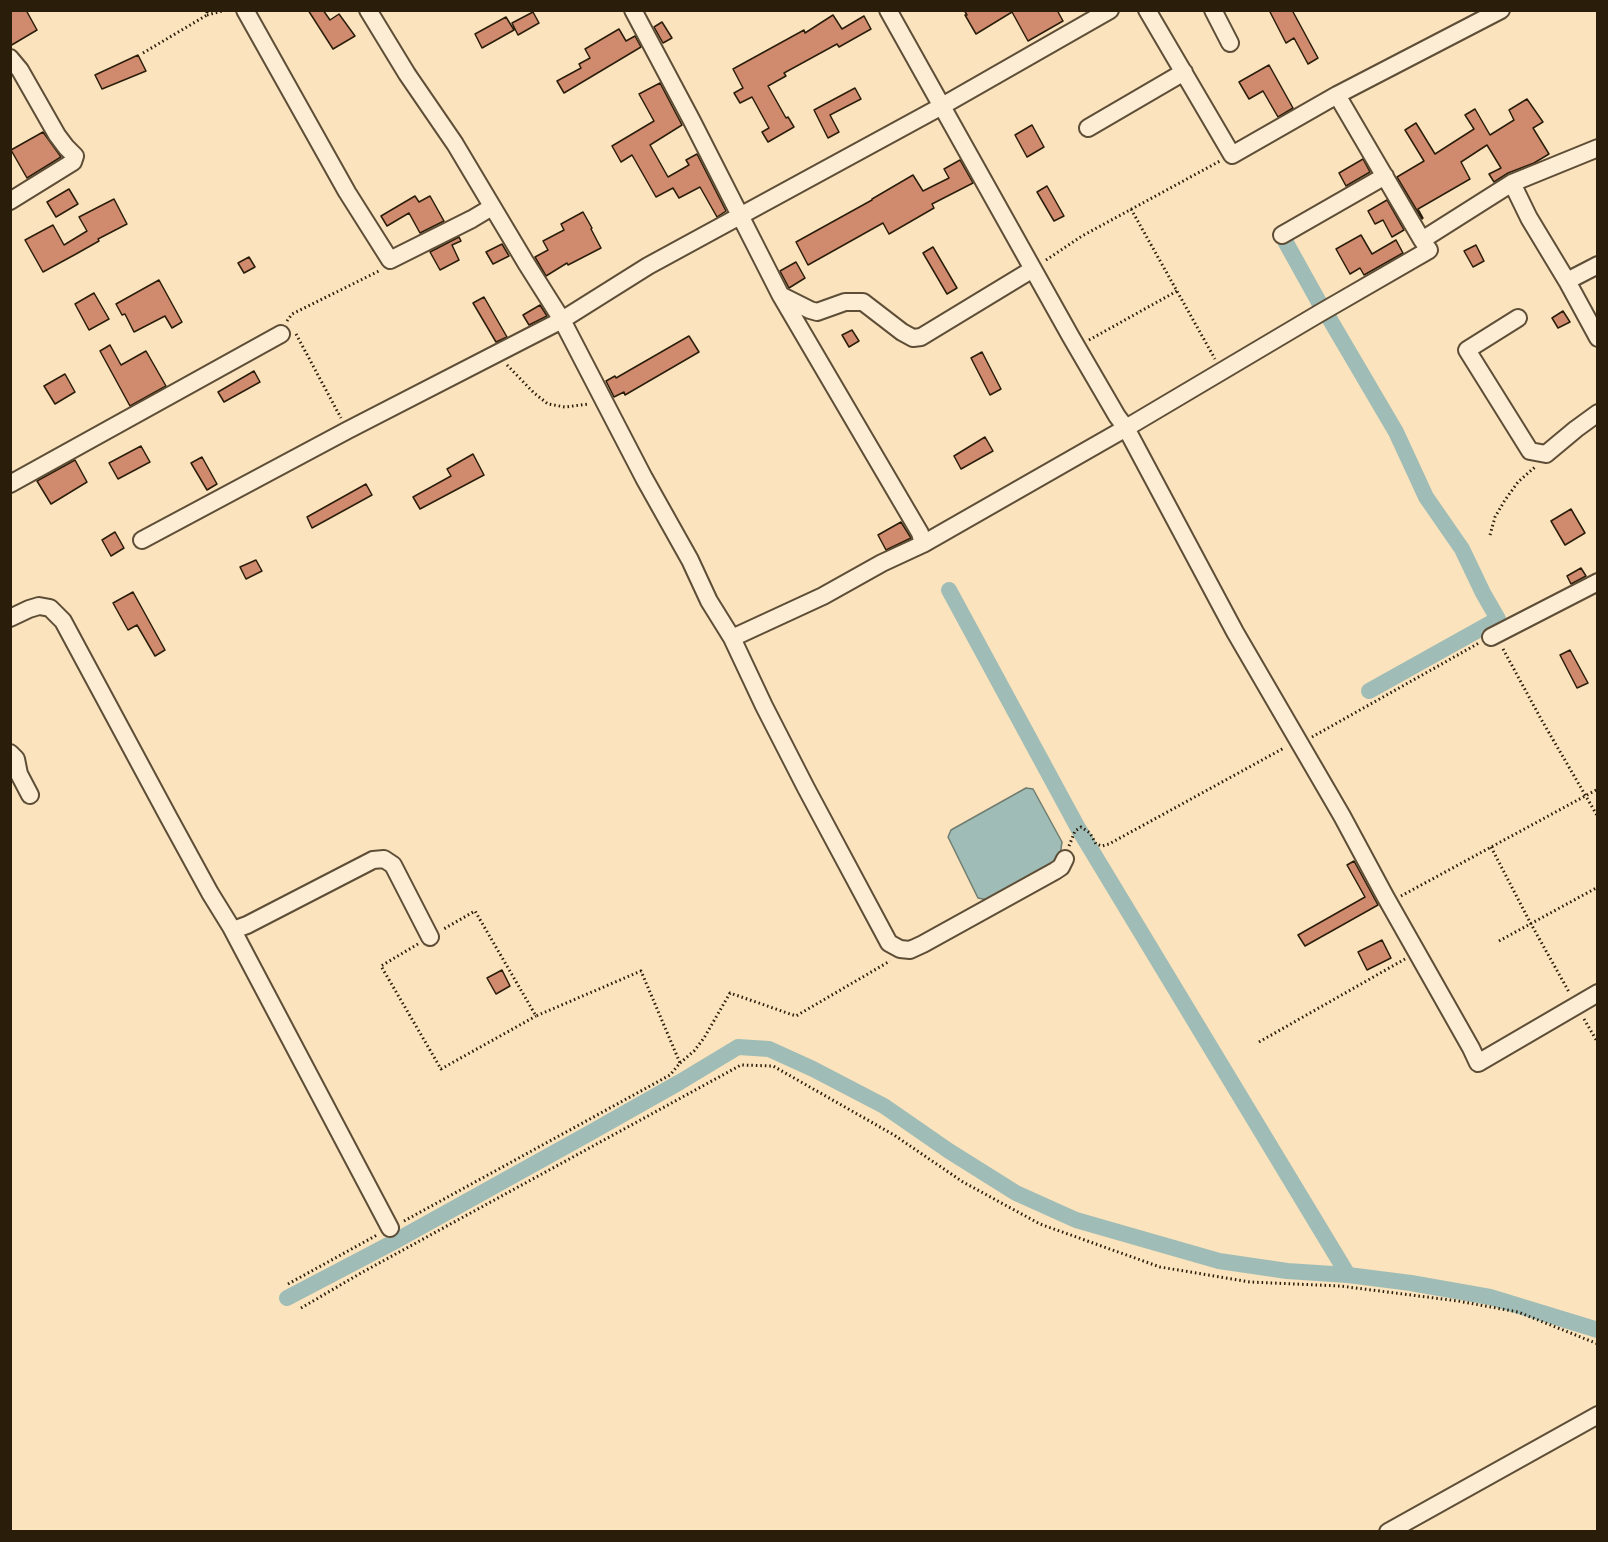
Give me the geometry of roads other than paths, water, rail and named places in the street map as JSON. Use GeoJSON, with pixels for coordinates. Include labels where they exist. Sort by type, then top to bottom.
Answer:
{"type":"FeatureCollection","features":[{"type":"Feature","properties":{"kind":"street"},"geometry":{"type":"LineString","coordinates":[[245,10],[347,192],[390,260],[492,207]]}},
{"type":"Feature","properties":{"kind":"street"},"geometry":{"type":"LineString","coordinates":[[368,10],[407,74],[455,144],[562,320],[709,600],[732,638],[764,706],[889,943],[900,950],[910,950],[1055,871],[1061,867],[1065,859]]}},
{"type":"Feature","properties":{"kind":"street"},"geometry":{"type":"LineString","coordinates":[[633,10],[781,296],[920,533],[923,544]]}},
{"type":"Feature","properties":{"kind":"street"},"geometry":{"type":"LineString","coordinates":[[888,10],[1077,347],[1126,429],[1235,632],[1342,816],[1472,1048],[1478,1063],[1598,993]]}},
{"type":"Feature","properties":{"kind":"street"},"geometry":{"type":"LineString","coordinates":[[142,540],[348,430],[562,320],[648,266],[942,106],[1110,10]]}},
{"type":"Feature","properties":{"kind":"street"},"geometry":{"type":"LineString","coordinates":[[1148,10],[1232,155],[1337,95],[1501,10]]}},
{"type":"Feature","properties":{"kind":"street"},"geometry":{"type":"LineString","coordinates":[[1213,10],[1230,43]]}},
{"type":"Feature","properties":{"kind":"street"},"geometry":{"type":"LineString","coordinates":[[10,58],[20,70],[57,135],[75,156],[73,162],[10,201]]}},
{"type":"Feature","properties":{"kind":"street"},"geometry":{"type":"LineString","coordinates":[[1088,128],[1184,72]]}},
{"type":"Feature","properties":{"kind":"street"},"geometry":{"type":"LineString","coordinates":[[732,638],[823,596],[882,563],[923,544],[1126,429],[1429,250],[1337,95]]}},
{"type":"Feature","properties":{"kind":"street"},"geometry":{"type":"LineString","coordinates":[[1422,240],[1512,183],[1598,148]]}},
{"type":"Feature","properties":{"kind":"street"},"geometry":{"type":"LineString","coordinates":[[1282,235],[1385,176]]}},
{"type":"Feature","properties":{"kind":"street"},"geometry":{"type":"LineString","coordinates":[[1512,183],[1529,218],[1568,281],[1598,338]]}},
{"type":"Feature","properties":{"kind":"street"},"geometry":{"type":"LineString","coordinates":[[1568,281],[1598,265]]}},
{"type":"Feature","properties":{"kind":"street"},"geometry":{"type":"LineString","coordinates":[[781,296],[818,312],[845,302],[863,302],[913,338],[921,336],[1033,269]]}},
{"type":"Feature","properties":{"kind":"street"},"geometry":{"type":"LineString","coordinates":[[1518,318],[1467,350],[1530,451],[1546,454],[1598,414]]}},
{"type":"Feature","properties":{"kind":"street"},"geometry":{"type":"LineString","coordinates":[[10,484],[284,327]]}},
{"type":"Feature","properties":{"kind":"street"},"geometry":{"type":"LineString","coordinates":[[1493,636],[1598,582]]}},
{"type":"Feature","properties":{"kind":"street"},"geometry":{"type":"LineString","coordinates":[[10,618],[39,606],[50,608],[63,621],[174,827],[231,927],[390,1228]]}},
{"type":"Feature","properties":{"kind":"street"},"geometry":{"type":"LineString","coordinates":[[10,753],[16,759],[19,774],[30,795]]}},
{"type":"Feature","properties":{"kind":"street"},"geometry":{"type":"LineString","coordinates":[[231,927],[236,929],[247,925],[373,860],[384,859],[393,865],[430,937]]}},
{"type":"Feature","properties":{"kind":"street"},"geometry":{"type":"LineString","coordinates":[[1388,1532],[1598,1415]]}},
{"type":"Feature","properties":{"kind":"water"},"geometry":{"type":"Polygon","coordinates":[[[1026,788],[1033,789],[1062,842],[1060,856],[1049,868],[988,900],[978,898],[948,837],[951,830],[1026,788]]]}},
{"type":"Feature","properties":{"kind":"waterway"},"geometry":{"type":"LineString","coordinates":[[1285,241],[1320,304]]}},
{"type":"Feature","properties":{"kind":"waterway"},"geometry":{"type":"LineString","coordinates":[[1329,318],[1396,432],[1426,497],[1462,549],[1498,619],[1369,691]]}},
{"type":"Feature","properties":{"kind":"waterway"},"geometry":{"type":"LineString","coordinates":[[949,590],[1078,828],[1348,1275]]}},
{"type":"Feature","properties":{"kind":"waterway"},"geometry":{"type":"LineString","coordinates":[[287,1298],[390,1244],[588,1134],[738,1047],[769,1049],[813,1069],[884,1106],[949,1151],[1016,1193],[1076,1220],[1219,1261],[1287,1271],[1348,1275],[1411,1283],[1490,1297],[1598,1330]]}}]}
